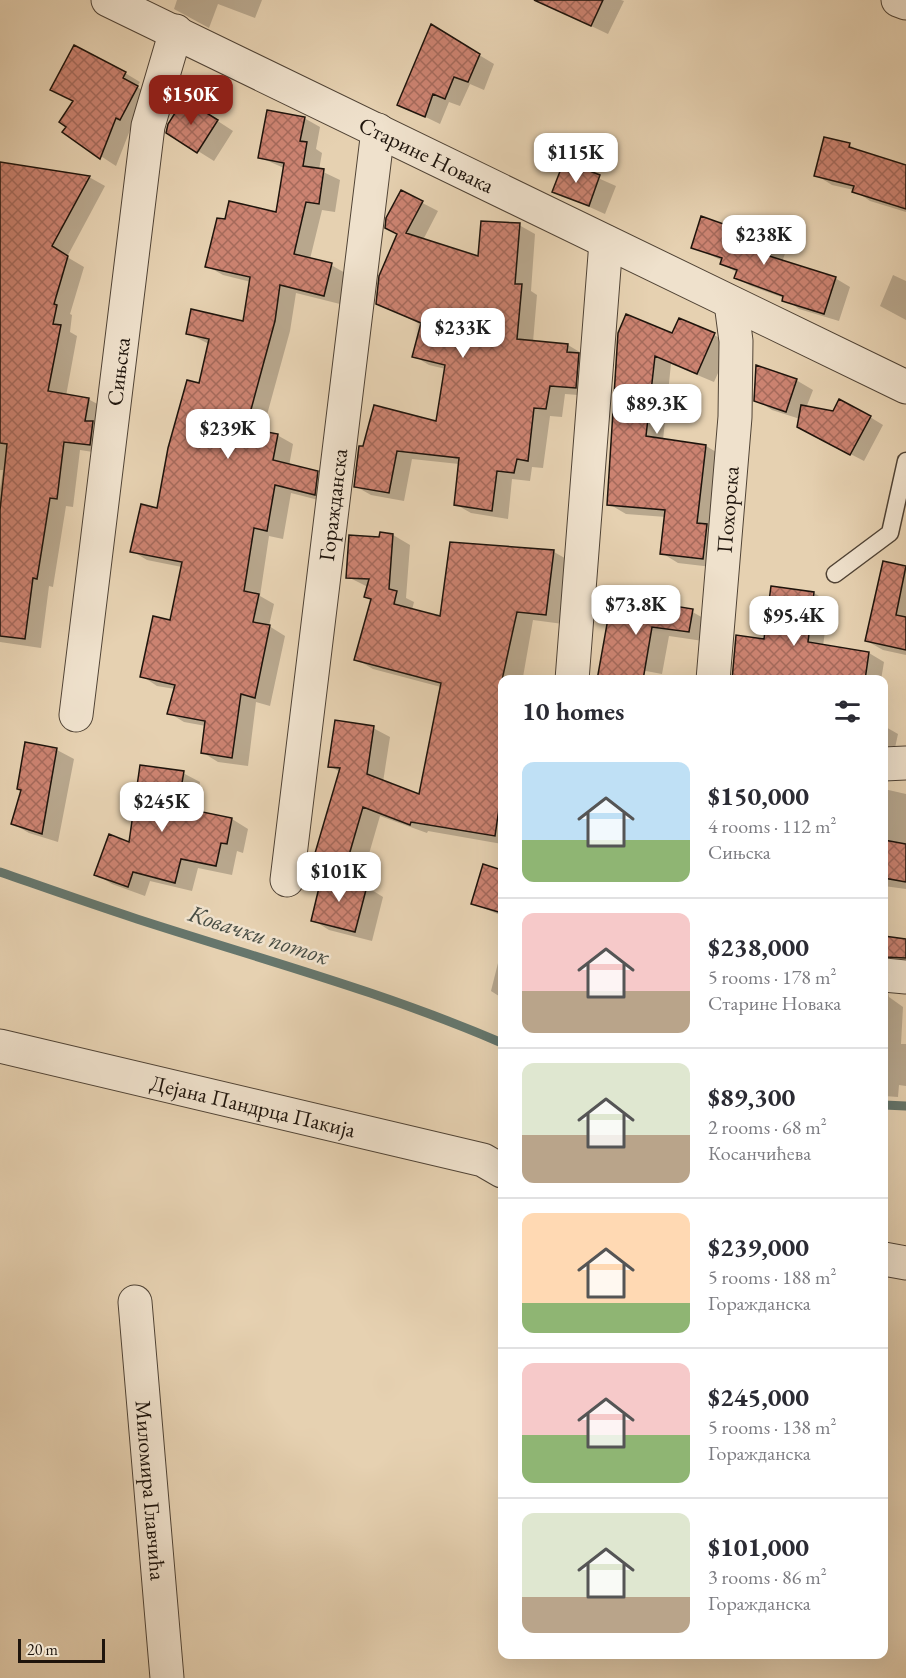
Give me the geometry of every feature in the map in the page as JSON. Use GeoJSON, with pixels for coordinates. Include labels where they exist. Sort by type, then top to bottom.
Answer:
{"type":"FeatureCollection","features":[{"type":"Feature","properties":{"kind":"street","name":"Старине Новака"},"geometry":{"type":"LineString","coordinates":[[108,0],[906,387]]}},
{"type":"Feature","properties":{"kind":"street"},"geometry":{"type":"LineString","coordinates":[[898,0],[906,3]]}},
{"type":"Feature","properties":{"kind":"street","name":"Сињска"},"geometry":{"type":"LineString","coordinates":[[76,715],[148,126],[176,31]]}},
{"type":"Feature","properties":{"kind":"street","name":"Горажданска"},"geometry":{"type":"LineString","coordinates":[[287,880],[378,130]]}},
{"type":"Feature","properties":{"kind":"street"},"geometry":{"type":"LineString","coordinates":[[572,675],[606,242]]}},
{"type":"Feature","properties":{"kind":"street","name":"Похорска"},"geometry":{"type":"LineString","coordinates":[[713,675],[735,417],[736,341],[731,303]]}},
{"type":"Feature","properties":{"kind":"street"},"geometry":{"type":"LineString","coordinates":[[888,764],[906,763]]}},
{"type":"Feature","properties":{"kind":"street"},"geometry":{"type":"LineString","coordinates":[[888,975],[906,977]]}},
{"type":"Feature","properties":{"kind":"street","name":"Дејана Пандрца Пакија"},"geometry":{"type":"LineString","coordinates":[[0,1046],[483,1160],[498,1169]]}},
{"type":"Feature","properties":{"kind":"street"},"geometry":{"type":"LineString","coordinates":[[888,1260],[906,1263]]}},
{"type":"Feature","properties":{"kind":"street","name":"Миломира Главчића"},"geometry":{"type":"LineString","coordinates":[[135,1302],[167,1678]]}},
{"type":"Feature","properties":{"kind":"lane"},"geometry":{"type":"LineString","coordinates":[[836,574],[890,533],[906,461]]}},
{"type":"Feature","properties":{"kind":"building"},"geometry":{"type":"Polygon","coordinates":[[[534,0],[603,0],[591,26],[534,0]]]}},
{"type":"Feature","properties":{"kind":"building"},"geometry":{"type":"Polygon","coordinates":[[[431,24],[480,54],[468,82],[454,77],[445,99],[433,94],[425,117],[397,105],[431,24]]]}},
{"type":"Feature","properties":{"kind":"building"},"geometry":{"type":"Polygon","coordinates":[[[74,45],[126,72],[123,78],[138,86],[120,120],[116,118],[100,159],[62,132],[66,127],[59,122],[73,101],[50,90],[74,45]]]}},
{"type":"Feature","properties":{"kind":"building"},"geometry":{"type":"Polygon","coordinates":[[[184,99],[218,120],[197,153],[166,133],[168,124],[184,99]]]}},
{"type":"Feature","properties":{"kind":"building"},"geometry":{"type":"Polygon","coordinates":[[[267,110],[305,117],[300,141],[307,142],[303,166],[324,169],[319,204],[306,202],[294,254],[332,263],[324,296],[280,285],[275,321],[246,428],[278,434],[273,460],[318,471],[315,495],[275,485],[267,531],[254,528],[244,591],[259,594],[253,622],[270,625],[255,698],[241,694],[232,758],[201,753],[205,721],[167,714],[175,685],[140,677],[153,616],[170,620],[182,562],[130,552],[141,504],[157,508],[168,448],[187,380],[199,383],[209,339],[186,334],[191,309],[243,321],[250,277],[205,267],[217,218],[225,219],[229,201],[276,212],[284,163],[258,158],[267,110]]]}},
{"type":"Feature","properties":{"kind":"building"},"geometry":{"type":"Polygon","coordinates":[[[824,137],[850,143],[849,147],[906,165],[906,209],[852,192],[854,186],[814,176],[824,137]]]}},
{"type":"Feature","properties":{"kind":"building"},"geometry":{"type":"Polygon","coordinates":[[[564,161],[600,175],[589,206],[552,192],[564,161]]]}},
{"type":"Feature","properties":{"kind":"building"},"geometry":{"type":"Polygon","coordinates":[[[0,162],[90,176],[52,246],[68,256],[54,304],[57,305],[53,324],[61,325],[48,391],[89,398],[85,421],[93,421],[90,445],[64,442],[57,499],[50,498],[37,579],[33,578],[25,639],[0,636],[0,510],[7,444],[0,443],[0,162]]]}},
{"type":"Feature","properties":{"kind":"building"},"geometry":{"type":"Polygon","coordinates":[[[401,190],[423,201],[406,233],[478,256],[481,221],[520,223],[515,284],[522,284],[517,339],[568,344],[567,352],[579,353],[576,388],[550,386],[546,409],[534,408],[528,461],[517,459],[514,473],[497,471],[492,511],[454,505],[459,458],[397,451],[389,493],[354,487],[359,446],[363,446],[374,405],[436,421],[445,365],[412,357],[421,323],[376,304],[379,276],[397,234],[385,228],[386,218],[401,190]]]}},
{"type":"Feature","properties":{"kind":"building"},"geometry":{"type":"Polygon","coordinates":[[[701,216],[771,241],[766,255],[836,277],[824,314],[782,301],[783,296],[734,278],[737,270],[720,264],[722,258],[691,248],[701,216]]]}},
{"type":"Feature","properties":{"kind":"building"},"geometry":{"type":"Polygon","coordinates":[[[626,314],[672,333],[679,318],[715,333],[697,374],[655,356],[646,436],[706,445],[697,523],[707,524],[703,559],[660,554],[665,510],[607,505],[618,333],[626,314]]]}},
{"type":"Feature","properties":{"kind":"building"},"geometry":{"type":"Polygon","coordinates":[[[756,365],[797,379],[786,412],[754,401],[756,365]]]}},
{"type":"Feature","properties":{"kind":"building"},"geometry":{"type":"Polygon","coordinates":[[[839,399],[871,416],[850,455],[797,427],[801,405],[833,411],[839,399]]]}},
{"type":"Feature","properties":{"kind":"building"},"geometry":{"type":"Polygon","coordinates":[[[380,532],[393,534],[389,589],[397,591],[394,604],[440,616],[450,542],[554,550],[546,615],[517,612],[503,675],[498,675],[498,815],[495,836],[411,822],[410,825],[363,807],[345,869],[313,860],[340,768],[328,767],[335,720],[374,726],[367,774],[419,794],[441,683],[354,660],[371,599],[364,597],[369,579],[346,578],[349,535],[379,537],[380,532]]]}},
{"type":"Feature","properties":{"kind":"building"},"geometry":{"type":"Polygon","coordinates":[[[883,561],[906,566],[896,615],[906,617],[906,650],[865,641],[883,561]]]}},
{"type":"Feature","properties":{"kind":"building"},"geometry":{"type":"Polygon","coordinates":[[[771,586],[814,592],[808,642],[869,652],[866,675],[732,675],[736,635],[764,639],[771,586]]]}},
{"type":"Feature","properties":{"kind":"building"},"geometry":{"type":"Polygon","coordinates":[[[612,596],[693,609],[689,632],[652,627],[644,675],[598,675],[612,596]]]}},
{"type":"Feature","properties":{"kind":"building"},"geometry":{"type":"Polygon","coordinates":[[[25,742],[57,748],[42,834],[11,824],[21,790],[17,789],[25,742]]]}},
{"type":"Feature","properties":{"kind":"building"},"geometry":{"type":"Polygon","coordinates":[[[140,765],[184,771],[178,807],[232,818],[227,844],[221,843],[216,866],[181,859],[175,883],[133,872],[128,887],[94,875],[109,834],[129,842],[140,765]]]}},
{"type":"Feature","properties":{"kind":"building"},"geometry":{"type":"Polygon","coordinates":[[[888,841],[906,844],[906,882],[888,879],[888,841]]]}},
{"type":"Feature","properties":{"kind":"building"},"geometry":{"type":"Polygon","coordinates":[[[483,864],[498,869],[498,912],[471,904],[483,864]]]}},
{"type":"Feature","properties":{"kind":"building"},"geometry":{"type":"Polygon","coordinates":[[[322,875],[367,886],[355,932],[311,921],[322,875]]]}},
{"type":"Feature","properties":{"kind":"building"},"geometry":{"type":"Polygon","coordinates":[[[888,937],[906,939],[906,958],[888,957],[888,937]]]}},
{"type":"Feature","properties":{"kind":"waterway","name":"Ковачки поток"},"geometry":{"type":"LineString","coordinates":[[0,872],[137,919],[367,992],[498,1041]]}},
{"type":"Feature","properties":{"kind":"waterway","name":"Ковачки поток"},"geometry":{"type":"LineString","coordinates":[[888,1105],[906,1106]]}}]}
